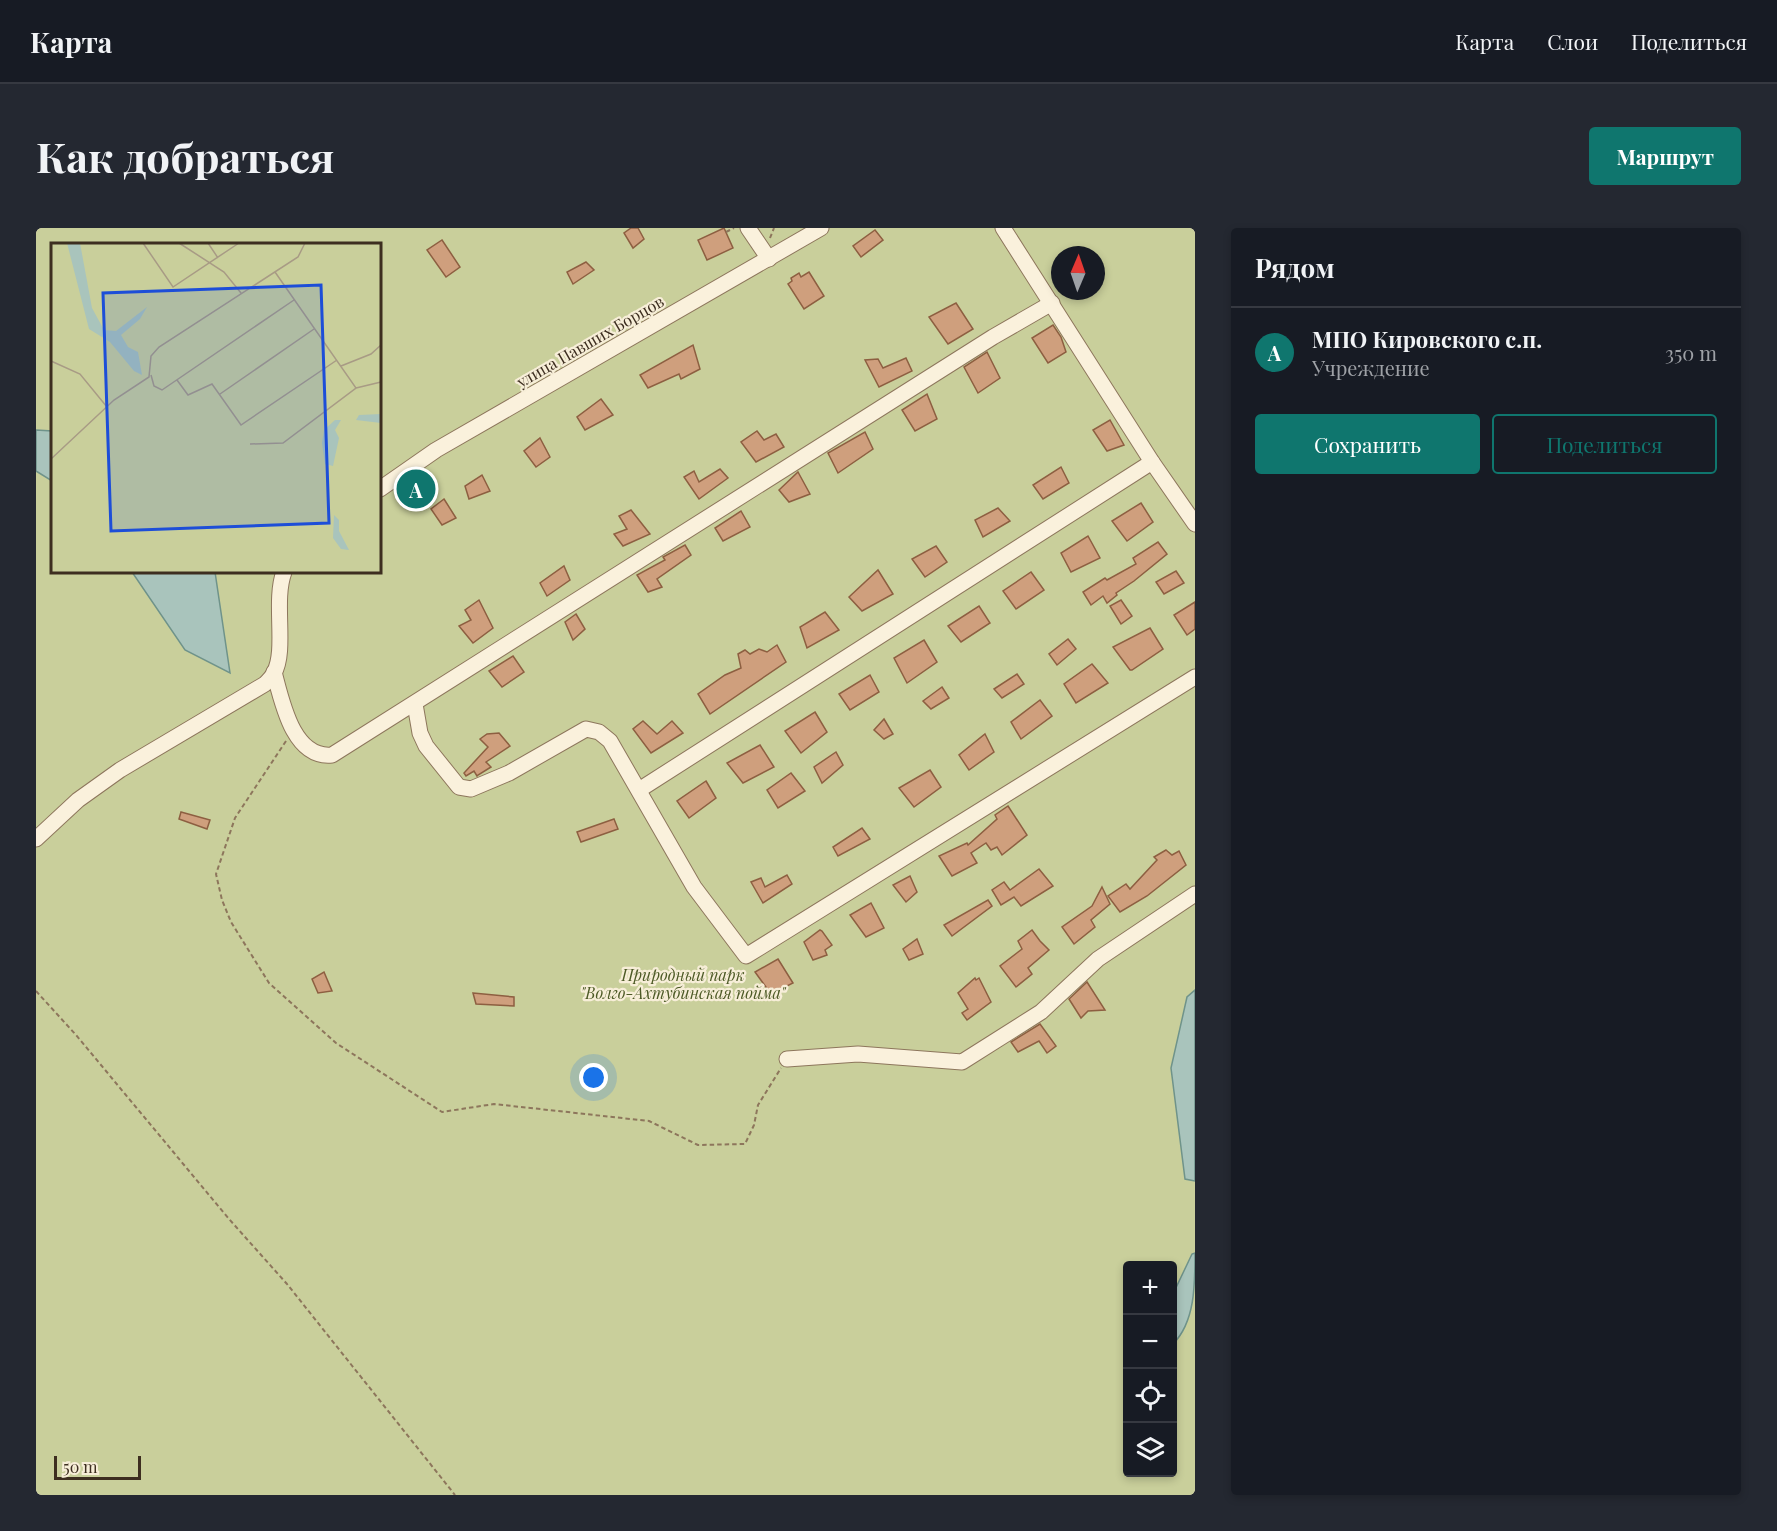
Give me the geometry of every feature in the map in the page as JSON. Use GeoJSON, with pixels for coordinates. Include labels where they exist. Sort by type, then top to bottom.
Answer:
{"type":"FeatureCollection","features":[{"type":"Feature","properties":{"kind":"street"},"geometry":{"type":"LineString","coordinates":[[748,228],[769,259]]}},
{"type":"Feature","properties":{"kind":"street","name":"улица Павших Борцов"},"geometry":{"type":"LineString","coordinates":[[381,488],[436,450],[821,228]]}},
{"type":"Feature","properties":{"kind":"street"},"geometry":{"type":"LineString","coordinates":[[1003,228],[1152,462],[1195,524]]}},
{"type":"Feature","properties":{"kind":"street"},"geometry":{"type":"LineString","coordinates":[[270,678],[293,731],[311,751],[321,756],[332,755],[993,337],[1052,303]]}},
{"type":"Feature","properties":{"kind":"street"},"geometry":{"type":"LineString","coordinates":[[639,790],[1152,462]]}},
{"type":"Feature","properties":{"kind":"street"},"geometry":{"type":"LineString","coordinates":[[36,838],[78,800],[120,770],[270,678],[278,657],[278,594],[284,573]]}},
{"type":"Feature","properties":{"kind":"street"},"geometry":{"type":"LineString","coordinates":[[415,704],[420,733],[426,746],[459,787],[471,789],[509,773],[586,729],[598,732],[610,741],[694,887],[746,956],[1195,677]]}},
{"type":"Feature","properties":{"kind":"street"},"geometry":{"type":"LineString","coordinates":[[787,1059],[858,1054],[962,1062],[1041,1012],[1098,959],[1195,894]]}},
{"type":"Feature","properties":{"kind":"path"},"geometry":{"type":"LineString","coordinates":[[726,232],[734,228]]}},
{"type":"Feature","properties":{"kind":"path"},"geometry":{"type":"LineString","coordinates":[[293,731],[235,818],[216,874],[222,900],[231,922],[268,983],[336,1043],[442,1112],[494,1104],[649,1121],[698,1145],[745,1144],[754,1125],[758,1105],[787,1059]]}},
{"type":"Feature","properties":{"kind":"path"},"geometry":{"type":"LineString","coordinates":[[36,991],[287,1284],[455,1495]]}},
{"type":"Feature","properties":{"kind":"green space","name":"Природный парк \"Волго-Ахтубинская пойма\""},"geometry":{"type":"Polygon","coordinates":[[[36,228],[1195,228],[1195,1495],[36,1495],[36,228]]]}},
{"type":"Feature","properties":{"kind":"water"},"geometry":{"type":"Polygon","coordinates":[[[36,430],[51,431],[51,480],[36,471],[36,430]]]}},
{"type":"Feature","properties":{"kind":"water"},"geometry":{"type":"Polygon","coordinates":[[[133,573],[215,573],[230,673],[185,650],[133,573]]]}},
{"type":"Feature","properties":{"kind":"water"},"geometry":{"type":"Polygon","coordinates":[[[1195,990],[1195,1181],[1185,1179],[1171,1068],[1187,997],[1195,990]]]}},
{"type":"Feature","properties":{"kind":"water"},"geometry":{"type":"Polygon","coordinates":[[[1195,1253],[1194,1290],[1190,1314],[1177,1339],[1177,1286],[1192,1254],[1195,1253]]]}},
{"type":"Feature","properties":{"kind":"building"},"geometry":{"type":"Polygon","coordinates":[[[631,228],[638,228],[644,239],[633,248],[624,233],[631,228]]]}},
{"type":"Feature","properties":{"kind":"building"},"geometry":{"type":"Polygon","coordinates":[[[724,228],[733,248],[707,260],[698,240],[724,228]]]}},
{"type":"Feature","properties":{"kind":"building"},"geometry":{"type":"Polygon","coordinates":[[[875,230],[883,240],[861,257],[853,246],[875,230]]]}},
{"type":"Feature","properties":{"kind":"building"},"geometry":{"type":"Polygon","coordinates":[[[442,240],[460,267],[446,277],[427,250],[442,240]]]}},
{"type":"Feature","properties":{"kind":"building"},"geometry":{"type":"Polygon","coordinates":[[[586,262],[594,270],[573,284],[567,272],[586,262]]]}},
{"type":"Feature","properties":{"kind":"building"},"geometry":{"type":"Polygon","coordinates":[[[809,272],[824,296],[804,309],[788,284],[792,281],[791,278],[799,273],[801,277],[809,272]]]}},
{"type":"Feature","properties":{"kind":"building"},"geometry":{"type":"Polygon","coordinates":[[[956,303],[973,329],[948,344],[929,317],[956,303]]]}},
{"type":"Feature","properties":{"kind":"building"},"geometry":{"type":"Polygon","coordinates":[[[1053,325],[1061,337],[1066,352],[1048,363],[1032,338],[1053,325]]]}},
{"type":"Feature","properties":{"kind":"building"},"geometry":{"type":"Polygon","coordinates":[[[693,345],[700,369],[681,379],[679,374],[648,388],[640,375],[693,345]]]}},
{"type":"Feature","properties":{"kind":"building"},"geometry":{"type":"Polygon","coordinates":[[[987,352],[1000,378],[978,393],[964,367],[987,352]]]}},
{"type":"Feature","properties":{"kind":"building"},"geometry":{"type":"Polygon","coordinates":[[[906,358],[912,371],[879,387],[865,360],[878,359],[883,368],[906,358]]]}},
{"type":"Feature","properties":{"kind":"building"},"geometry":{"type":"Polygon","coordinates":[[[927,394],[937,419],[915,431],[902,410],[927,394]]]}},
{"type":"Feature","properties":{"kind":"building"},"geometry":{"type":"Polygon","coordinates":[[[601,399],[613,415],[585,430],[577,417],[601,399]]]}},
{"type":"Feature","properties":{"kind":"building"},"geometry":{"type":"Polygon","coordinates":[[[1110,420],[1124,445],[1107,451],[1093,430],[1110,420]]]}},
{"type":"Feature","properties":{"kind":"building"},"geometry":{"type":"Polygon","coordinates":[[[757,431],[764,440],[776,434],[784,447],[756,462],[741,442],[757,431]]]}},
{"type":"Feature","properties":{"kind":"building"},"geometry":{"type":"Polygon","coordinates":[[[865,432],[873,449],[838,473],[828,453],[865,432]]]}},
{"type":"Feature","properties":{"kind":"building"},"geometry":{"type":"Polygon","coordinates":[[[540,438],[550,457],[536,467],[524,451],[540,438]]]}},
{"type":"Feature","properties":{"kind":"building"},"geometry":{"type":"Polygon","coordinates":[[[1061,467],[1069,483],[1043,499],[1033,485],[1061,467]]]}},
{"type":"Feature","properties":{"kind":"building"},"geometry":{"type":"Polygon","coordinates":[[[720,469],[728,478],[699,499],[684,477],[694,471],[699,482],[720,469]]]}},
{"type":"Feature","properties":{"kind":"building"},"geometry":{"type":"Polygon","coordinates":[[[798,472],[810,494],[789,502],[779,490],[798,472]]]}},
{"type":"Feature","properties":{"kind":"building"},"geometry":{"type":"Polygon","coordinates":[[[482,475],[490,491],[469,499],[465,486],[482,475]]]}},
{"type":"Feature","properties":{"kind":"building"},"geometry":{"type":"Polygon","coordinates":[[[444,499],[456,518],[442,525],[431,509],[444,499]]]}},
{"type":"Feature","properties":{"kind":"building"},"geometry":{"type":"Polygon","coordinates":[[[1141,503],[1153,522],[1127,541],[1112,521],[1141,503]]]}},
{"type":"Feature","properties":{"kind":"building"},"geometry":{"type":"Polygon","coordinates":[[[998,508],[1010,521],[983,537],[975,520],[998,508]]]}},
{"type":"Feature","properties":{"kind":"building"},"geometry":{"type":"Polygon","coordinates":[[[631,510],[650,534],[623,546],[614,534],[627,529],[619,516],[631,510]]]}},
{"type":"Feature","properties":{"kind":"building"},"geometry":{"type":"Polygon","coordinates":[[[741,511],[750,527],[723,541],[715,528],[741,511]]]}},
{"type":"Feature","properties":{"kind":"building"},"geometry":{"type":"Polygon","coordinates":[[[1088,536],[1100,558],[1071,572],[1061,553],[1088,536]]]}},
{"type":"Feature","properties":{"kind":"building"},"geometry":{"type":"Polygon","coordinates":[[[1158,542],[1167,554],[1116,593],[1117,595],[1107,603],[1103,596],[1091,605],[1083,592],[1105,578],[1107,580],[1136,564],[1133,558],[1158,542]]]}},
{"type":"Feature","properties":{"kind":"building"},"geometry":{"type":"Polygon","coordinates":[[[685,545],[691,555],[657,579],[662,587],[648,592],[637,575],[665,560],[663,557],[685,545]]]}},
{"type":"Feature","properties":{"kind":"building"},"geometry":{"type":"Polygon","coordinates":[[[936,546],[947,562],[925,577],[912,559],[936,546]]]}},
{"type":"Feature","properties":{"kind":"building"},"geometry":{"type":"Polygon","coordinates":[[[564,566],[570,580],[547,596],[540,583],[564,566]]]}},
{"type":"Feature","properties":{"kind":"building"},"geometry":{"type":"Polygon","coordinates":[[[878,570],[893,594],[862,611],[849,597],[878,570]]]}},
{"type":"Feature","properties":{"kind":"building"},"geometry":{"type":"Polygon","coordinates":[[[1176,571],[1184,583],[1164,594],[1156,582],[1176,571]]]}},
{"type":"Feature","properties":{"kind":"building"},"geometry":{"type":"Polygon","coordinates":[[[1031,572],[1044,590],[1016,609],[1003,591],[1031,572]]]}},
{"type":"Feature","properties":{"kind":"building"},"geometry":{"type":"Polygon","coordinates":[[[479,600],[493,628],[473,643],[459,626],[471,620],[465,610],[479,600]]]}},
{"type":"Feature","properties":{"kind":"building"},"geometry":{"type":"Polygon","coordinates":[[[1121,600],[1132,616],[1121,624],[1110,606],[1121,600]]]}},
{"type":"Feature","properties":{"kind":"building"},"geometry":{"type":"Polygon","coordinates":[[[1195,602],[1195,629],[1187,635],[1174,615],[1195,602]]]}},
{"type":"Feature","properties":{"kind":"building"},"geometry":{"type":"Polygon","coordinates":[[[979,606],[990,623],[961,642],[948,626],[979,606]]]}},
{"type":"Feature","properties":{"kind":"building"},"geometry":{"type":"Polygon","coordinates":[[[825,612],[839,630],[807,648],[800,627],[825,612]]]}},
{"type":"Feature","properties":{"kind":"building"},"geometry":{"type":"Polygon","coordinates":[[[576,614],[585,629],[573,640],[565,622],[576,614]]]}},
{"type":"Feature","properties":{"kind":"building"},"geometry":{"type":"Polygon","coordinates":[[[1150,628],[1163,649],[1130,670],[1113,647],[1150,628]]]}},
{"type":"Feature","properties":{"kind":"building"},"geometry":{"type":"Polygon","coordinates":[[[1068,639],[1076,649],[1057,665],[1049,654],[1068,639]]]}},
{"type":"Feature","properties":{"kind":"building"},"geometry":{"type":"Polygon","coordinates":[[[924,640],[937,662],[907,683],[894,658],[924,640]]]}},
{"type":"Feature","properties":{"kind":"building"},"geometry":{"type":"Polygon","coordinates":[[[777,645],[786,662],[710,714],[698,694],[725,675],[741,668],[738,654],[745,650],[750,654],[759,649],[767,652],[777,645]]]}},
{"type":"Feature","properties":{"kind":"building"},"geometry":{"type":"Polygon","coordinates":[[[513,656],[524,672],[502,687],[489,671],[513,656]]]}},
{"type":"Feature","properties":{"kind":"building"},"geometry":{"type":"Polygon","coordinates":[[[1092,664],[1108,683],[1076,703],[1064,684],[1092,664]]]}},
{"type":"Feature","properties":{"kind":"building"},"geometry":{"type":"Polygon","coordinates":[[[1017,674],[1024,684],[1002,698],[994,689],[1017,674]]]}},
{"type":"Feature","properties":{"kind":"building"},"geometry":{"type":"Polygon","coordinates":[[[870,675],[879,692],[850,710],[839,694],[870,675]]]}},
{"type":"Feature","properties":{"kind":"building"},"geometry":{"type":"Polygon","coordinates":[[[942,687],[949,698],[931,709],[923,701],[942,687]]]}},
{"type":"Feature","properties":{"kind":"building"},"geometry":{"type":"Polygon","coordinates":[[[1040,700],[1052,716],[1021,739],[1011,722],[1040,700]]]}},
{"type":"Feature","properties":{"kind":"building"},"geometry":{"type":"Polygon","coordinates":[[[815,712],[827,732],[801,753],[785,731],[815,712]]]}},
{"type":"Feature","properties":{"kind":"building"},"geometry":{"type":"Polygon","coordinates":[[[884,719],[893,734],[884,739],[874,730],[884,719]]]}},
{"type":"Feature","properties":{"kind":"building"},"geometry":{"type":"Polygon","coordinates":[[[643,721],[657,734],[672,721],[683,733],[651,753],[633,729],[643,721]]]}},
{"type":"Feature","properties":{"kind":"building"},"geometry":{"type":"Polygon","coordinates":[[[499,733],[510,746],[486,762],[491,767],[477,776],[474,771],[466,776],[464,773],[488,747],[480,739],[487,734],[499,733]]]}},
{"type":"Feature","properties":{"kind":"building"},"geometry":{"type":"Polygon","coordinates":[[[985,734],[994,752],[969,770],[959,755],[985,734]]]}},
{"type":"Feature","properties":{"kind":"building"},"geometry":{"type":"Polygon","coordinates":[[[760,745],[774,767],[743,783],[727,763],[760,745]]]}},
{"type":"Feature","properties":{"kind":"building"},"geometry":{"type":"Polygon","coordinates":[[[836,752],[843,765],[822,783],[814,767],[836,752]]]}},
{"type":"Feature","properties":{"kind":"building"},"geometry":{"type":"Polygon","coordinates":[[[930,770],[941,787],[914,807],[899,788],[930,770]]]}},
{"type":"Feature","properties":{"kind":"building"},"geometry":{"type":"Polygon","coordinates":[[[791,773],[805,791],[778,808],[767,790],[791,773]]]}},
{"type":"Feature","properties":{"kind":"building"},"geometry":{"type":"Polygon","coordinates":[[[706,781],[716,798],[689,818],[677,801],[706,781]]]}},
{"type":"Feature","properties":{"kind":"building"},"geometry":{"type":"Polygon","coordinates":[[[1008,806],[1027,835],[1002,855],[997,847],[991,850],[986,843],[971,853],[977,863],[952,876],[939,856],[967,843],[968,845],[997,819],[995,815],[1008,806]]]}},
{"type":"Feature","properties":{"kind":"building"},"geometry":{"type":"Polygon","coordinates":[[[181,812],[210,820],[207,829],[179,819],[181,812]]]}},
{"type":"Feature","properties":{"kind":"building"},"geometry":{"type":"Polygon","coordinates":[[[614,819],[618,829],[581,842],[577,832],[614,819]]]}},
{"type":"Feature","properties":{"kind":"building"},"geometry":{"type":"Polygon","coordinates":[[[862,828],[870,839],[838,856],[833,847],[862,828]]]}},
{"type":"Feature","properties":{"kind":"building"},"geometry":{"type":"Polygon","coordinates":[[[1166,850],[1172,855],[1179,851],[1186,865],[1147,896],[1120,912],[1108,896],[1126,884],[1130,889],[1157,860],[1154,857],[1166,850]]]}},
{"type":"Feature","properties":{"kind":"building"},"geometry":{"type":"Polygon","coordinates":[[[1039,869],[1053,886],[1021,906],[1014,897],[1001,905],[992,890],[1004,882],[1010,890],[1039,869]]]}},
{"type":"Feature","properties":{"kind":"building"},"geometry":{"type":"Polygon","coordinates":[[[787,875],[792,884],[763,903],[751,882],[761,878],[765,887],[787,875]]]}},
{"type":"Feature","properties":{"kind":"building"},"geometry":{"type":"Polygon","coordinates":[[[910,876],[917,892],[906,902],[893,885],[910,876]]]}},
{"type":"Feature","properties":{"kind":"building"},"geometry":{"type":"Polygon","coordinates":[[[1102,887],[1110,904],[1091,920],[1095,927],[1074,944],[1062,927],[1092,906],[1102,887]]]}},
{"type":"Feature","properties":{"kind":"building"},"geometry":{"type":"Polygon","coordinates":[[[988,900],[992,906],[952,936],[944,925],[988,900]]]}},
{"type":"Feature","properties":{"kind":"building"},"geometry":{"type":"Polygon","coordinates":[[[871,903],[884,928],[866,937],[850,915],[871,903]]]}},
{"type":"Feature","properties":{"kind":"building"},"geometry":{"type":"Polygon","coordinates":[[[820,930],[832,945],[825,950],[827,955],[813,960],[804,942],[820,930]]]}},
{"type":"Feature","properties":{"kind":"building"},"geometry":{"type":"Polygon","coordinates":[[[1032,930],[1049,950],[1028,968],[1032,974],[1016,987],[1000,966],[1022,949],[1018,941],[1032,930]]]}},
{"type":"Feature","properties":{"kind":"building"},"geometry":{"type":"Polygon","coordinates":[[[917,939],[923,954],[909,960],[903,949],[917,939]]]}},
{"type":"Feature","properties":{"kind":"building"},"geometry":{"type":"Polygon","coordinates":[[[778,959],[793,983],[771,994],[755,972],[778,959]]]}},
{"type":"Feature","properties":{"kind":"building"},"geometry":{"type":"Polygon","coordinates":[[[324,972],[332,991],[318,993],[312,979],[324,972]]]}},
{"type":"Feature","properties":{"kind":"building"},"geometry":{"type":"Polygon","coordinates":[[[975,978],[976,980],[979,978],[991,1002],[967,1020],[962,1013],[968,1009],[958,993],[975,978]]]}},
{"type":"Feature","properties":{"kind":"building"},"geometry":{"type":"Polygon","coordinates":[[[1087,982],[1105,1010],[1088,1011],[1081,1018],[1069,999],[1087,982]]]}},
{"type":"Feature","properties":{"kind":"building"},"geometry":{"type":"Polygon","coordinates":[[[473,993],[514,997],[514,1006],[476,1004],[473,993]]]}},
{"type":"Feature","properties":{"kind":"building"},"geometry":{"type":"Polygon","coordinates":[[[1040,1024],[1056,1046],[1047,1053],[1039,1041],[1018,1052],[1011,1042],[1040,1024]]]}},
{"type":"Feature","properties":{"kind":"place","name":"МПО Кировского с.п."},"geometry":{"type":"Point","coordinates":[416,489]}}]}
